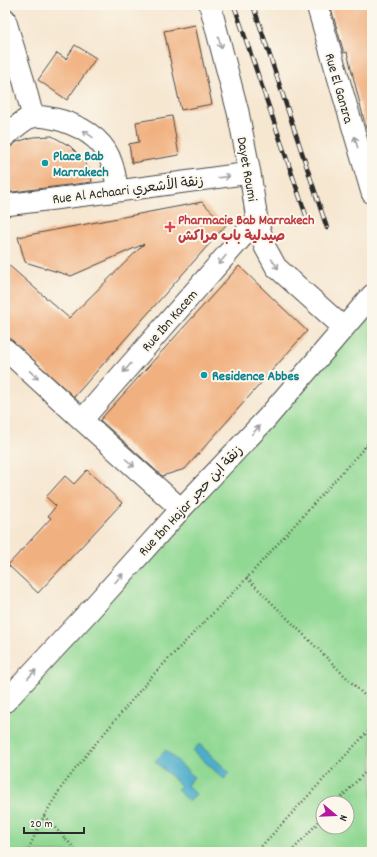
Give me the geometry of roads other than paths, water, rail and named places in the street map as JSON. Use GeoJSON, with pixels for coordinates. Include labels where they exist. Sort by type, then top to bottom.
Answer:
{"type":"FeatureCollection","features":[{"type":"Feature","properties":{"kind":"street","name":"Dayet Roumi"},"geometry":{"type":"LineString","coordinates":[[210,5],[238,112],[250,173],[257,220],[265,247],[276,267],[344,328]]}},
{"type":"Feature","properties":{"kind":"street","name":"Rue El Ganzra"},"geometry":{"type":"LineString","coordinates":[[316,5],[372,193]]}},
{"type":"Feature","properties":{"kind":"street"},"geometry":{"type":"LineString","coordinates":[[5,19],[24,82],[32,117]]}},
{"type":"Feature","properties":{"kind":"street"},"geometry":{"type":"LineString","coordinates":[[5,136],[19,124],[32,117],[57,119],[75,125],[91,134],[102,145],[112,163],[118,191]]}},
{"type":"Feature","properties":{"kind":"street","name":"Rue Al Achaari زنقة الأشعري"},"geometry":{"type":"LineString","coordinates":[[5,205],[250,173]]}},
{"type":"Feature","properties":{"kind":"street","name":"Rue Ibn Kacem"},"geometry":{"type":"LineString","coordinates":[[82,420],[257,220]]}},
{"type":"Feature","properties":{"kind":"street","name":"Rue Ibn Hajar زنقة ابن حجر"},"geometry":{"type":"LineString","coordinates":[[5,702],[181,509],[267,418],[372,295]]}},
{"type":"Feature","properties":{"kind":"street"},"geometry":{"type":"LineString","coordinates":[[5,349],[181,509]]}},
{"type":"Feature","properties":{"kind":"water"},"geometry":{"type":"Polygon","coordinates":[[[199,744],[230,773],[224,779],[193,751],[199,744]]]}},
{"type":"Feature","properties":{"kind":"water"},"geometry":{"type":"Polygon","coordinates":[[[166,750],[194,777],[187,785],[196,794],[189,802],[177,790],[181,786],[155,761],[166,750]]]}},
{"type":"Feature","properties":{"kind":"railway"},"geometry":{"type":"LineString","coordinates":[[234,5],[309,224]]}},
{"type":"Feature","properties":{"kind":"railway"},"geometry":{"type":"LineString","coordinates":[[253,5],[327,228]]}},
{"type":"Feature","properties":{"kind":"place","name":"Place Bab Marrakech"},"geometry":{"type":"Point","coordinates":[45,163]}},
{"type":"Feature","properties":{"kind":"place","name":"Pharmacie Bab Marrakech صيدلية باب مراكش"},"geometry":{"type":"Point","coordinates":[170,227]}},
{"type":"Feature","properties":{"kind":"place","name":"Residence Abbes"},"geometry":{"type":"Point","coordinates":[204,375]}}]}
